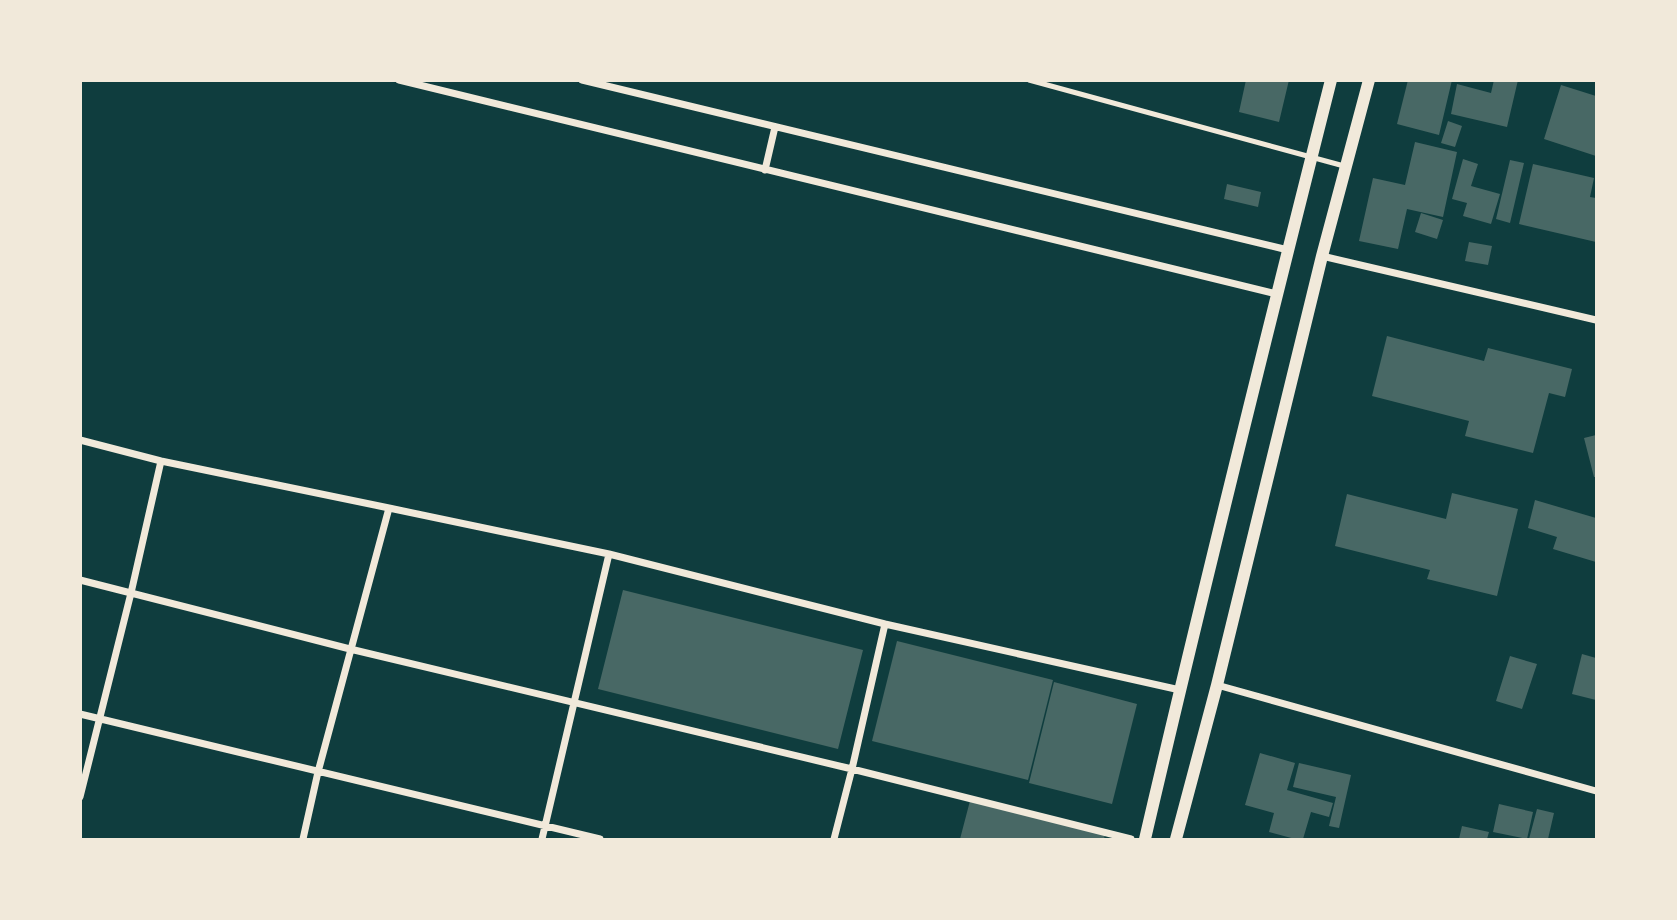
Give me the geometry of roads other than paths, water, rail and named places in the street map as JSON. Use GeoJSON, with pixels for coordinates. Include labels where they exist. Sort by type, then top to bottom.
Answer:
{"type":"FeatureCollection","features":[{"type":"Feature","properties":{"kind":"street"},"geometry":{"type":"LineString","coordinates":[[399,80],[1278,294]]}},
{"type":"Feature","properties":{"kind":"street"},"geometry":{"type":"LineString","coordinates":[[582,80],[1288,250]]}},
{"type":"Feature","properties":{"kind":"street"},"geometry":{"type":"LineString","coordinates":[[1145,839],[1331,80]]}},
{"type":"Feature","properties":{"kind":"street"},"geometry":{"type":"LineString","coordinates":[[1176,839],[1217,685],[1322,256],[1369,80]]}},
{"type":"Feature","properties":{"kind":"street"},"geometry":{"type":"LineString","coordinates":[[765,170],[775,127]]}},
{"type":"Feature","properties":{"kind":"street"},"geometry":{"type":"LineString","coordinates":[[1322,256],[1597,320]]}},
{"type":"Feature","properties":{"kind":"street"},"geometry":{"type":"LineString","coordinates":[[80,440],[161,461],[609,554],[885,624],[1180,690]]}},
{"type":"Feature","properties":{"kind":"street"},"geometry":{"type":"LineString","coordinates":[[80,797],[161,461]]}},
{"type":"Feature","properties":{"kind":"street"},"geometry":{"type":"LineString","coordinates":[[303,839],[318,772],[389,508]]}},
{"type":"Feature","properties":{"kind":"street"},"geometry":{"type":"LineString","coordinates":[[542,839],[609,554]]}},
{"type":"Feature","properties":{"kind":"street"},"geometry":{"type":"LineString","coordinates":[[80,580],[350,649],[574,701],[1131,839]]}},
{"type":"Feature","properties":{"kind":"street"},"geometry":{"type":"LineString","coordinates":[[834,839],[885,624]]}},
{"type":"Feature","properties":{"kind":"street"},"geometry":{"type":"LineString","coordinates":[[1217,685],[1597,791]]}},
{"type":"Feature","properties":{"kind":"street"},"geometry":{"type":"LineString","coordinates":[[80,714],[600,839]]}},
{"type":"Feature","properties":{"kind":"lane"},"geometry":{"type":"LineString","coordinates":[[1029,80],[1347,167]]}}]}
